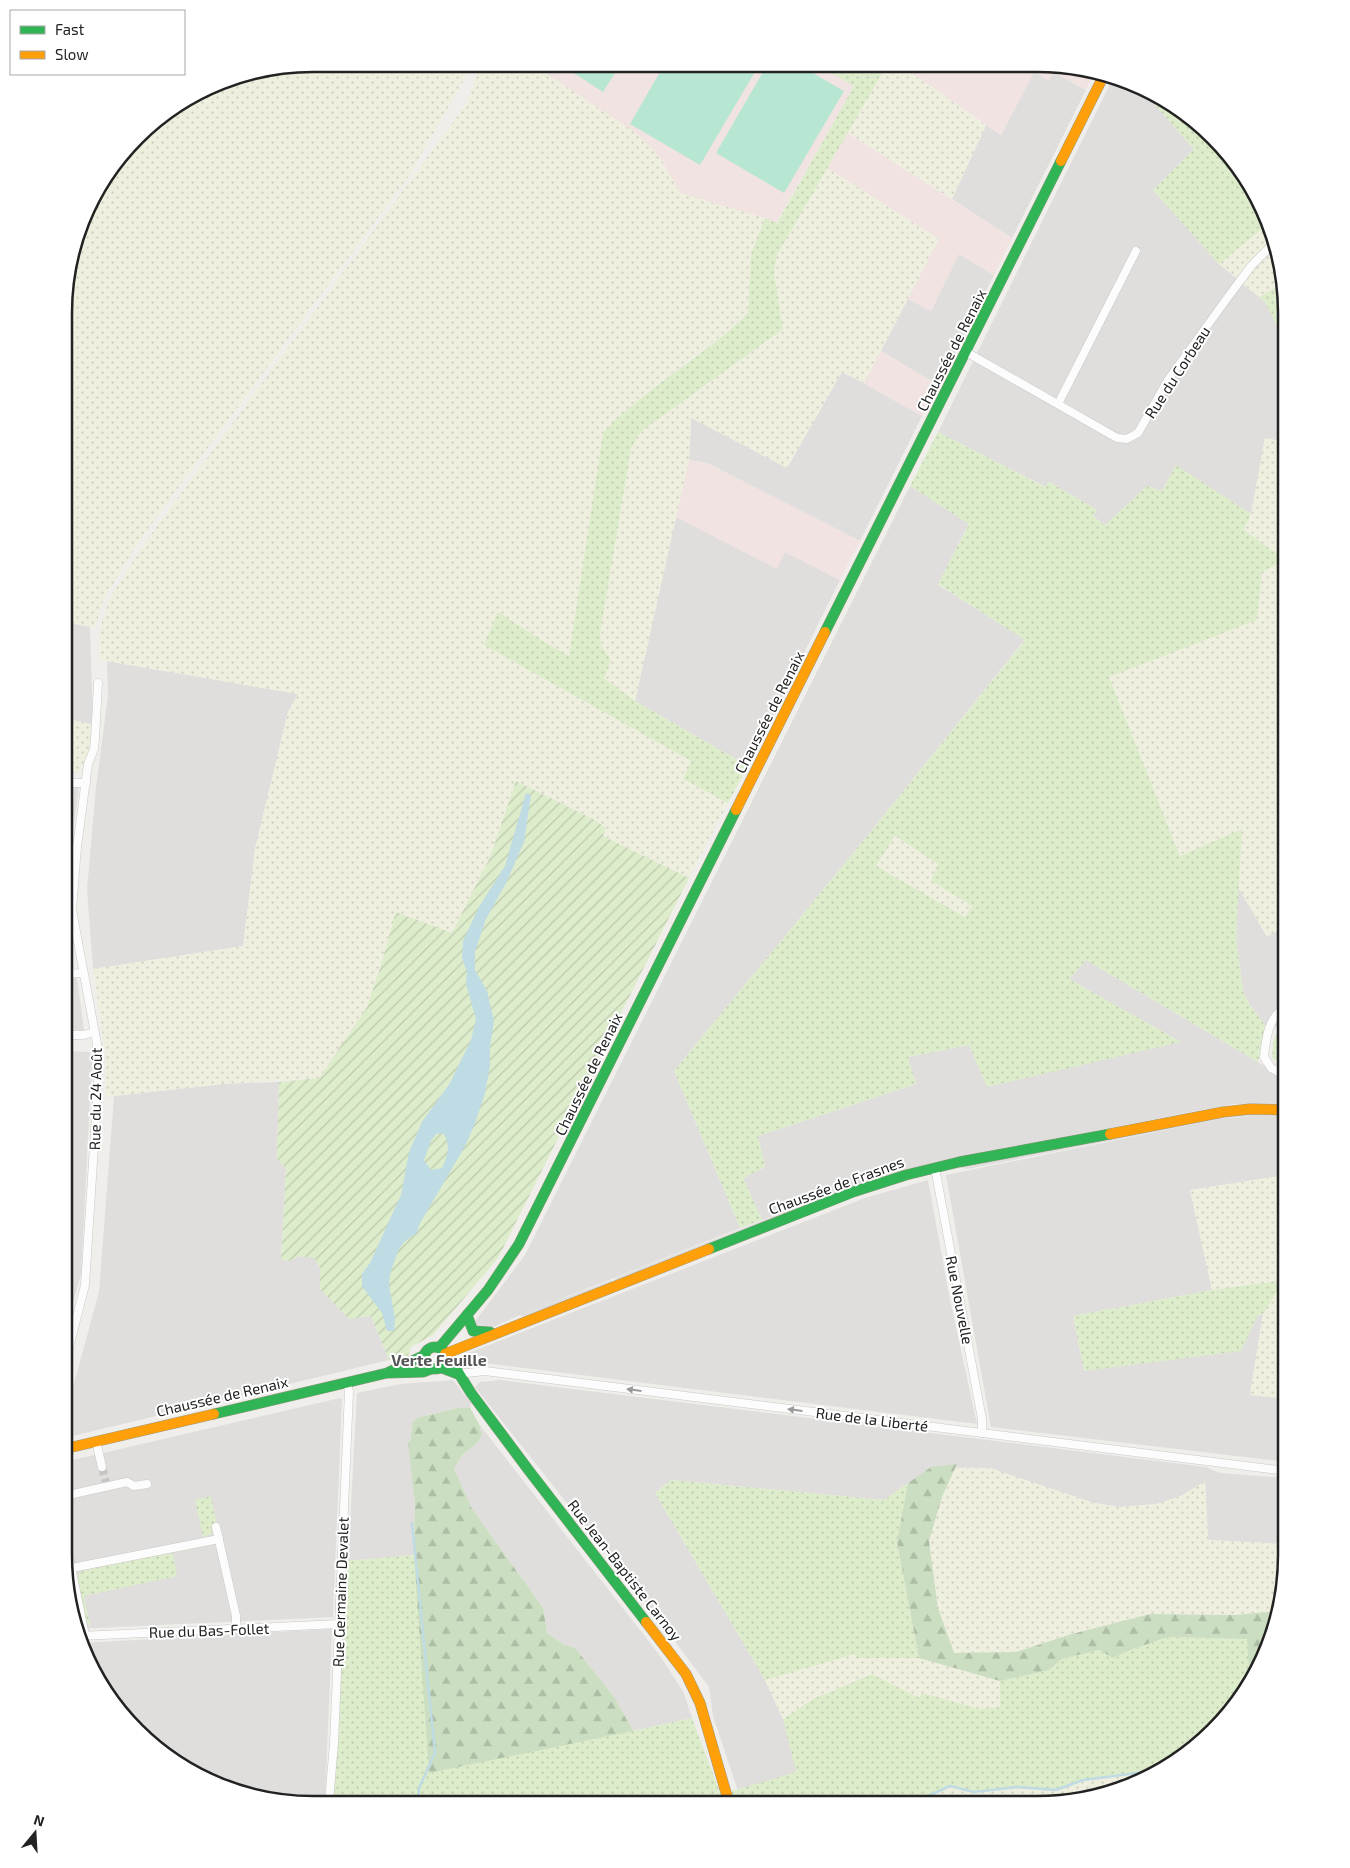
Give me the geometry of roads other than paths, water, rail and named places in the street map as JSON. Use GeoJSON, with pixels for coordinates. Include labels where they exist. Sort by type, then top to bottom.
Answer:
{"type":"FeatureCollection","features":[{"type":"Feature","properties":{"kind":"main road","name":"Chaussée de Renaix"},"geometry":{"type":"LineString","coordinates":[[72,1447],[388,1373],[423,1372],[441,1359],[448,1334],[467,1315],[519,1244],[1101,81]]}},
{"type":"Feature","properties":{"kind":"main road","name":"Chaussée de Frasnes"},"geometry":{"type":"LineString","coordinates":[[441,1359],[496,1332],[868,1186],[935,1168],[1223,1112],[1255,1109],[1278,1110]]}},
{"type":"Feature","properties":{"kind":"main road"},"geometry":{"type":"LineString","coordinates":[[467,1315],[470,1327],[476,1333],[496,1332]]}},
{"type":"Feature","properties":{"kind":"main road","name":"Chaussée de Renaix"},"geometry":{"type":"LineString","coordinates":[[388,1373],[425,1355],[430,1348],[441,1359]]}},
{"type":"Feature","properties":{"kind":"main road"},"geometry":{"type":"LineString","coordinates":[[425,1355],[424,1361],[441,1359],[458,1374]]}},
{"type":"Feature","properties":{"kind":"main road","name":"Rue Jean-Baptiste Carnoy"},"geometry":{"type":"LineString","coordinates":[[458,1374],[530,1472],[686,1674],[700,1702],[727,1796]]}},
{"type":"Feature","properties":{"kind":"street","name":"Rue du Corbeau"},"geometry":{"type":"LineString","coordinates":[[966,352],[1117,438],[1127,440],[1138,433],[1168,380],[1252,265],[1268,249]]}},
{"type":"Feature","properties":{"kind":"street"},"geometry":{"type":"LineString","coordinates":[[1058,404],[1136,251]]}},
{"type":"Feature","properties":{"kind":"street","name":"Rue du 24 Août"},"geometry":{"type":"LineString","coordinates":[[72,882],[88,764],[96,739],[98,683]]}},
{"type":"Feature","properties":{"kind":"street"},"geometry":{"type":"LineString","coordinates":[[72,783],[86,783]]}},
{"type":"Feature","properties":{"kind":"street"},"geometry":{"type":"LineString","coordinates":[[72,847],[77,847]]}},
{"type":"Feature","properties":{"kind":"street","name":"Rue du 24 Août"},"geometry":{"type":"LineString","coordinates":[[72,927],[83,973],[98,1059],[85,1285],[72,1336]]}},
{"type":"Feature","properties":{"kind":"street"},"geometry":{"type":"LineString","coordinates":[[72,974],[83,973]]}},
{"type":"Feature","properties":{"kind":"street"},"geometry":{"type":"LineString","coordinates":[[1278,1013],[1266,1035],[1264,1057],[1272,1068],[1278,1071]]}},
{"type":"Feature","properties":{"kind":"street"},"geometry":{"type":"LineString","coordinates":[[72,1035],[84,1035],[94,1032]]}},
{"type":"Feature","properties":{"kind":"street","name":"Rue Nouvelle"},"geometry":{"type":"LineString","coordinates":[[935,1168],[982,1419],[982,1433]]}},
{"type":"Feature","properties":{"kind":"street","name":"Rue de la Liberté"},"geometry":{"type":"LineString","coordinates":[[458,1374],[485,1371],[1278,1470]]}},
{"type":"Feature","properties":{"kind":"street","name":"Rue Germaine Devalet"},"geometry":{"type":"LineString","coordinates":[[330,1796],[334,1743],[349,1391],[347,1383]]}},
{"type":"Feature","properties":{"kind":"street"},"geometry":{"type":"LineString","coordinates":[[96,1441],[102,1467]]}},
{"type":"Feature","properties":{"kind":"street"},"geometry":{"type":"LineString","coordinates":[[72,1494],[106,1484],[127,1482],[134,1486],[147,1484]]}},
{"type":"Feature","properties":{"kind":"street"},"geometry":{"type":"LineString","coordinates":[[216,1527],[236,1616],[236,1629]]}},
{"type":"Feature","properties":{"kind":"street"},"geometry":{"type":"LineString","coordinates":[[73,1568],[218,1539]]}},
{"type":"Feature","properties":{"kind":"street","name":"Rue du Bas-Follet"},"geometry":{"type":"LineString","coordinates":[[87,1636],[339,1624]]}},
{"type":"Feature","properties":{"kind":"water"},"geometry":{"type":"Polygon","coordinates":[[[526,793],[531,795],[524,842],[506,883],[486,919],[475,952],[475,970],[487,991],[494,1021],[490,1047],[490,1066],[485,1093],[464,1148],[419,1225],[417,1233],[404,1242],[398,1251],[390,1274],[389,1285],[395,1319],[394,1331],[387,1331],[382,1313],[362,1286],[362,1274],[370,1263],[401,1195],[409,1152],[422,1122],[450,1083],[471,1040],[476,1019],[466,984],[467,972],[462,958],[463,941],[479,907],[505,866],[526,793]],[[443,1133],[436,1134],[431,1141],[424,1160],[431,1170],[442,1168],[448,1150],[446,1137],[443,1133]]]}},
{"type":"Feature","properties":{"kind":"waterway"},"geometry":{"type":"LineString","coordinates":[[412,1523],[435,1753],[419,1788],[418,1796]]}},
{"type":"Feature","properties":{"kind":"waterway"},"geometry":{"type":"LineString","coordinates":[[928,1796],[950,1786],[974,1792],[1017,1787],[1056,1790],[1083,1780],[1139,1773]]}},
{"type":"Feature","properties":{"kind":"tunnel"},"geometry":{"type":"LineString","coordinates":[[102,1467],[106,1482]]}},
{"type":"Feature","properties":{"kind":"district","name":"Verte Feuille"},"geometry":{"type":"Point","coordinates":[439,1359]}}]}
